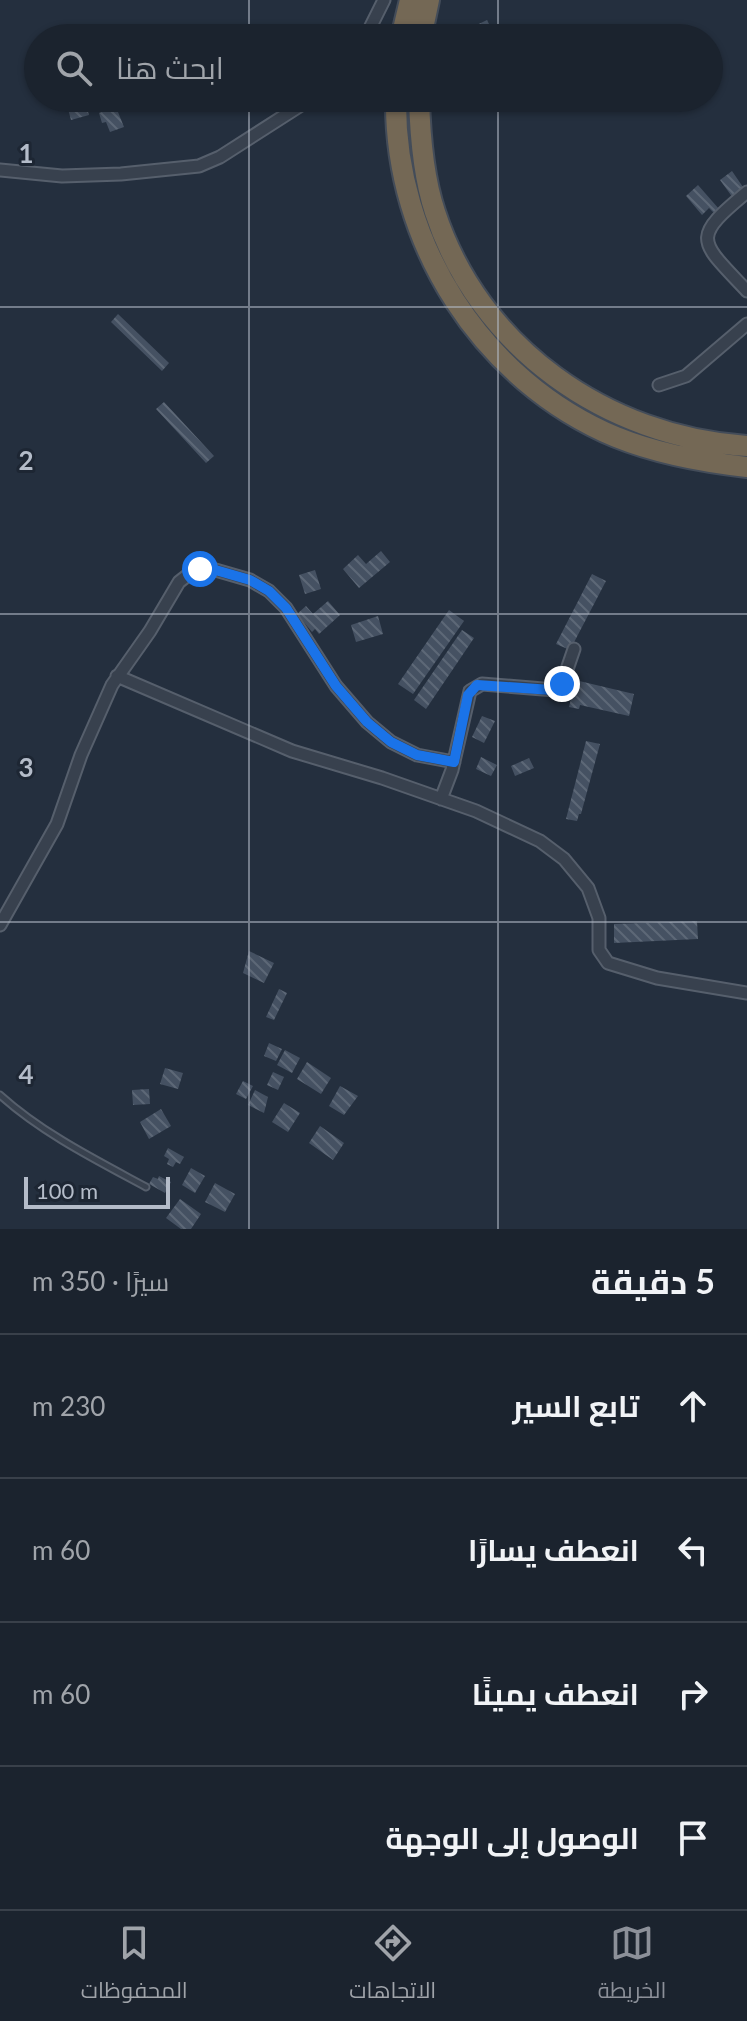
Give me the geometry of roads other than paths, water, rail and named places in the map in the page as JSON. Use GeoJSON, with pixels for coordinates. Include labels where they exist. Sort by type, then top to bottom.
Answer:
{"type":"FeatureCollection","features":[{"type":"Feature","properties":{"kind":"highway"},"geometry":{"type":"LineString","coordinates":[[404,24],[410,0]]}},
{"type":"Feature","properties":{"kind":"highway"},"geometry":{"type":"LineString","coordinates":[[424,24],[429,0]]}},
{"type":"Feature","properties":{"kind":"highway"},"geometry":{"type":"LineString","coordinates":[[397,112],[403,173],[423,239],[450,295],[503,362],[556,404],[615,436],[681,457],[747,467]]}},
{"type":"Feature","properties":{"kind":"highway"},"geometry":{"type":"LineString","coordinates":[[420,112],[425,173],[435,212],[463,276],[504,333],[559,380],[622,416],[685,437],[747,446]]}},
{"type":"Feature","properties":{"kind":"street"},"geometry":{"type":"LineString","coordinates":[[372,24],[384,0]]}},
{"type":"Feature","properties":{"kind":"street"},"geometry":{"type":"LineString","coordinates":[[0,170],[62,176],[199,166],[220,157],[290,112]]}},
{"type":"Feature","properties":{"kind":"street"},"geometry":{"type":"LineString","coordinates":[[747,192],[714,220],[708,234],[714,256],[747,291]]}},
{"type":"Feature","properties":{"kind":"street"},"geometry":{"type":"LineString","coordinates":[[659,385],[692,372],[747,324]]}},
{"type":"Feature","properties":{"kind":"street"},"geometry":{"type":"LineString","coordinates":[[0,925],[57,824],[87,740],[117,676],[150,631],[183,577],[193,571],[212,569],[259,584],[278,598],[336,686],[357,712],[379,732],[417,755],[454,762]]}},
{"type":"Feature","properties":{"kind":"street"},"geometry":{"type":"LineString","coordinates":[[441,799],[454,762],[468,695],[473,687],[487,684],[555,690],[562,684],[574,649]]}},
{"type":"Feature","properties":{"kind":"street"},"geometry":{"type":"LineString","coordinates":[[117,676],[292,751],[476,811],[540,841],[555,850],[571,866],[593,897],[599,918],[599,950],[608,963],[657,978],[747,993]]}},
{"type":"Feature","properties":{"kind":"lane"},"geometry":{"type":"LineString","coordinates":[[0,1095],[83,1153],[146,1187]]}}]}
